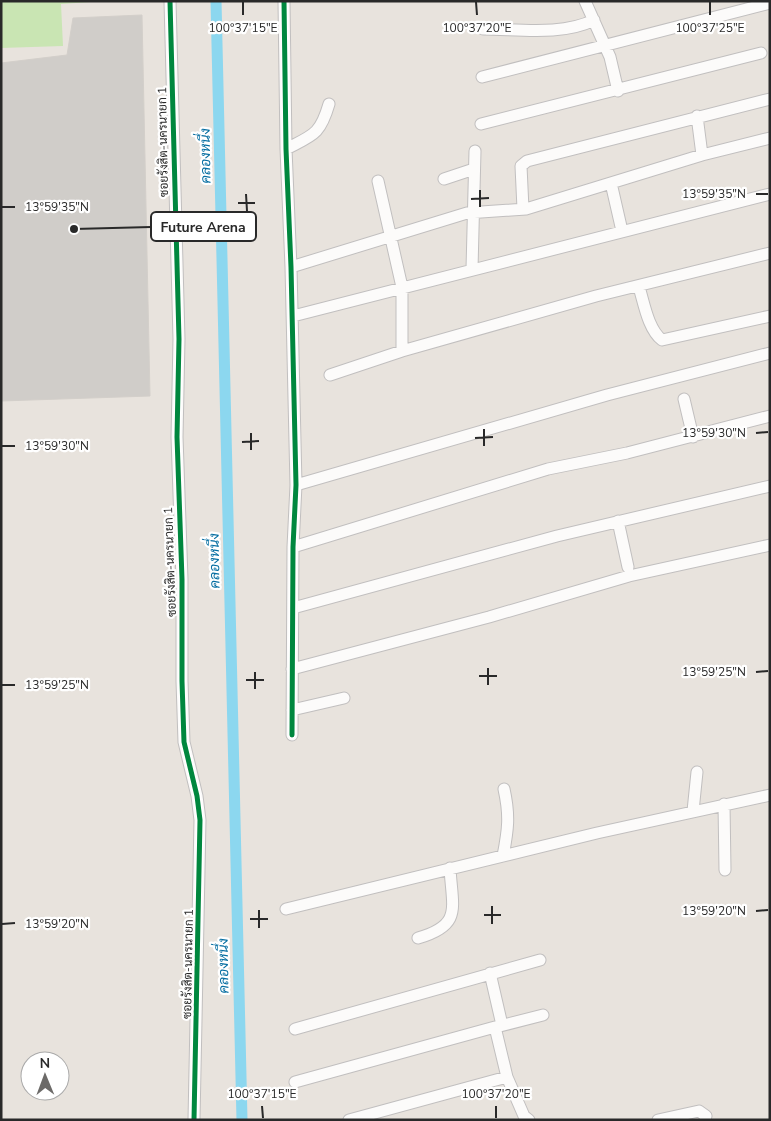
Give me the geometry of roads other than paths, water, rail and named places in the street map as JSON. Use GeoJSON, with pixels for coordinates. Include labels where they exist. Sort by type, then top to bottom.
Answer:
{"type":"FeatureCollection","features":[{"type":"Feature","properties":{"kind":"street","name":"ซอยรังสิต-นครนายก 1"},"geometry":{"type":"LineString","coordinates":[[170,1],[178,340],[176,437],[182,578],[184,742],[197,796],[200,820],[194,1120]]}},
{"type":"Feature","properties":{"kind":"street"},"geometry":{"type":"LineString","coordinates":[[284,1],[286,149],[293,316],[296,484],[293,547],[292,735]]}},
{"type":"Feature","properties":{"kind":"street"},"geometry":{"type":"LineString","coordinates":[[585,1],[606,46],[618,91]]}},
{"type":"Feature","properties":{"kind":"street"},"geometry":{"type":"LineString","coordinates":[[482,77],[770,3]]}},
{"type":"Feature","properties":{"kind":"street"},"geometry":{"type":"LineString","coordinates":[[483,29],[566,29],[582,26],[594,20]]}},
{"type":"Feature","properties":{"kind":"street"},"geometry":{"type":"LineString","coordinates":[[482,124],[618,91],[761,53]]}},
{"type":"Feature","properties":{"kind":"street"},"geometry":{"type":"LineString","coordinates":[[523,209],[523,163],[552,153],[770,99]]}},
{"type":"Feature","properties":{"kind":"street"},"geometry":{"type":"LineString","coordinates":[[286,149],[316,133],[323,124],[329,104]]}},
{"type":"Feature","properties":{"kind":"street"},"geometry":{"type":"LineString","coordinates":[[697,116],[702,155]]}},
{"type":"Feature","properties":{"kind":"street"},"geometry":{"type":"LineString","coordinates":[[291,267],[392,235],[475,212],[523,209],[702,155],[770,138]]}},
{"type":"Feature","properties":{"kind":"street"},"geometry":{"type":"LineString","coordinates":[[472,269],[475,212],[475,151]]}},
{"type":"Feature","properties":{"kind":"street"},"geometry":{"type":"LineString","coordinates":[[444,179],[474,169]]}},
{"type":"Feature","properties":{"kind":"street"},"geometry":{"type":"LineString","coordinates":[[378,181],[392,235],[402,287],[402,351]]}},
{"type":"Feature","properties":{"kind":"street"},"geometry":{"type":"LineString","coordinates":[[611,184],[622,231]]}},
{"type":"Feature","properties":{"kind":"street"},"geometry":{"type":"LineString","coordinates":[[293,316],[770,194]]}},
{"type":"Feature","properties":{"kind":"street"},"geometry":{"type":"LineString","coordinates":[[330,374],[402,351],[596,296],[639,287],[770,253]]}},
{"type":"Feature","properties":{"kind":"street"},"geometry":{"type":"LineString","coordinates":[[639,287],[656,336],[662,340],[770,316]]}},
{"type":"Feature","properties":{"kind":"street"},"geometry":{"type":"LineString","coordinates":[[296,484],[607,395],[770,353]]}},
{"type":"Feature","properties":{"kind":"street"},"geometry":{"type":"LineString","coordinates":[[684,400],[693,437]]}},
{"type":"Feature","properties":{"kind":"street"},"geometry":{"type":"LineString","coordinates":[[293,547],[548,469],[693,437],[770,416]]}},
{"type":"Feature","properties":{"kind":"street"},"geometry":{"type":"LineString","coordinates":[[293,608],[557,536],[770,486]]}},
{"type":"Feature","properties":{"kind":"street"},"geometry":{"type":"LineString","coordinates":[[618,521],[628,567]]}},
{"type":"Feature","properties":{"kind":"street"},"geometry":{"type":"LineString","coordinates":[[292,669],[489,617],[629,576],[770,545]]}},
{"type":"Feature","properties":{"kind":"street"},"geometry":{"type":"LineString","coordinates":[[292,710],[344,698]]}},
{"type":"Feature","properties":{"kind":"street"},"geometry":{"type":"LineString","coordinates":[[693,811],[696,772]]}},
{"type":"Feature","properties":{"kind":"street"},"geometry":{"type":"LineString","coordinates":[[503,856],[509,819],[504,790]]}},
{"type":"Feature","properties":{"kind":"street"},"geometry":{"type":"LineString","coordinates":[[286,909],[450,868],[693,811],[770,795]]}},
{"type":"Feature","properties":{"kind":"street"},"geometry":{"type":"LineString","coordinates":[[724,804],[725,870]]}},
{"type":"Feature","properties":{"kind":"street"},"geometry":{"type":"LineString","coordinates":[[418,938],[434,933],[450,921],[452,910],[450,868]]}},
{"type":"Feature","properties":{"kind":"street"},"geometry":{"type":"LineString","coordinates":[[295,1029],[540,960]]}},
{"type":"Feature","properties":{"kind":"street"},"geometry":{"type":"LineString","coordinates":[[490,973],[507,1077],[526,1118]]}},
{"type":"Feature","properties":{"kind":"street"},"geometry":{"type":"LineString","coordinates":[[295,1082],[543,1015]]}},
{"type":"Feature","properties":{"kind":"street"},"geometry":{"type":"LineString","coordinates":[[349,1120],[507,1077]]}},
{"type":"Feature","properties":{"kind":"street"},"geometry":{"type":"LineString","coordinates":[[661,1119],[699,1111],[706,1116],[705,1120]]}},
{"type":"Feature","properties":{"kind":"waterway","name":"คลองหนึ่ง"},"geometry":{"type":"LineString","coordinates":[[216,1],[242,1120]]}},
{"type":"Feature","properties":{"kind":"place","name":"Future Arena"},"geometry":{"type":"Point","coordinates":[74,229]}}]}
